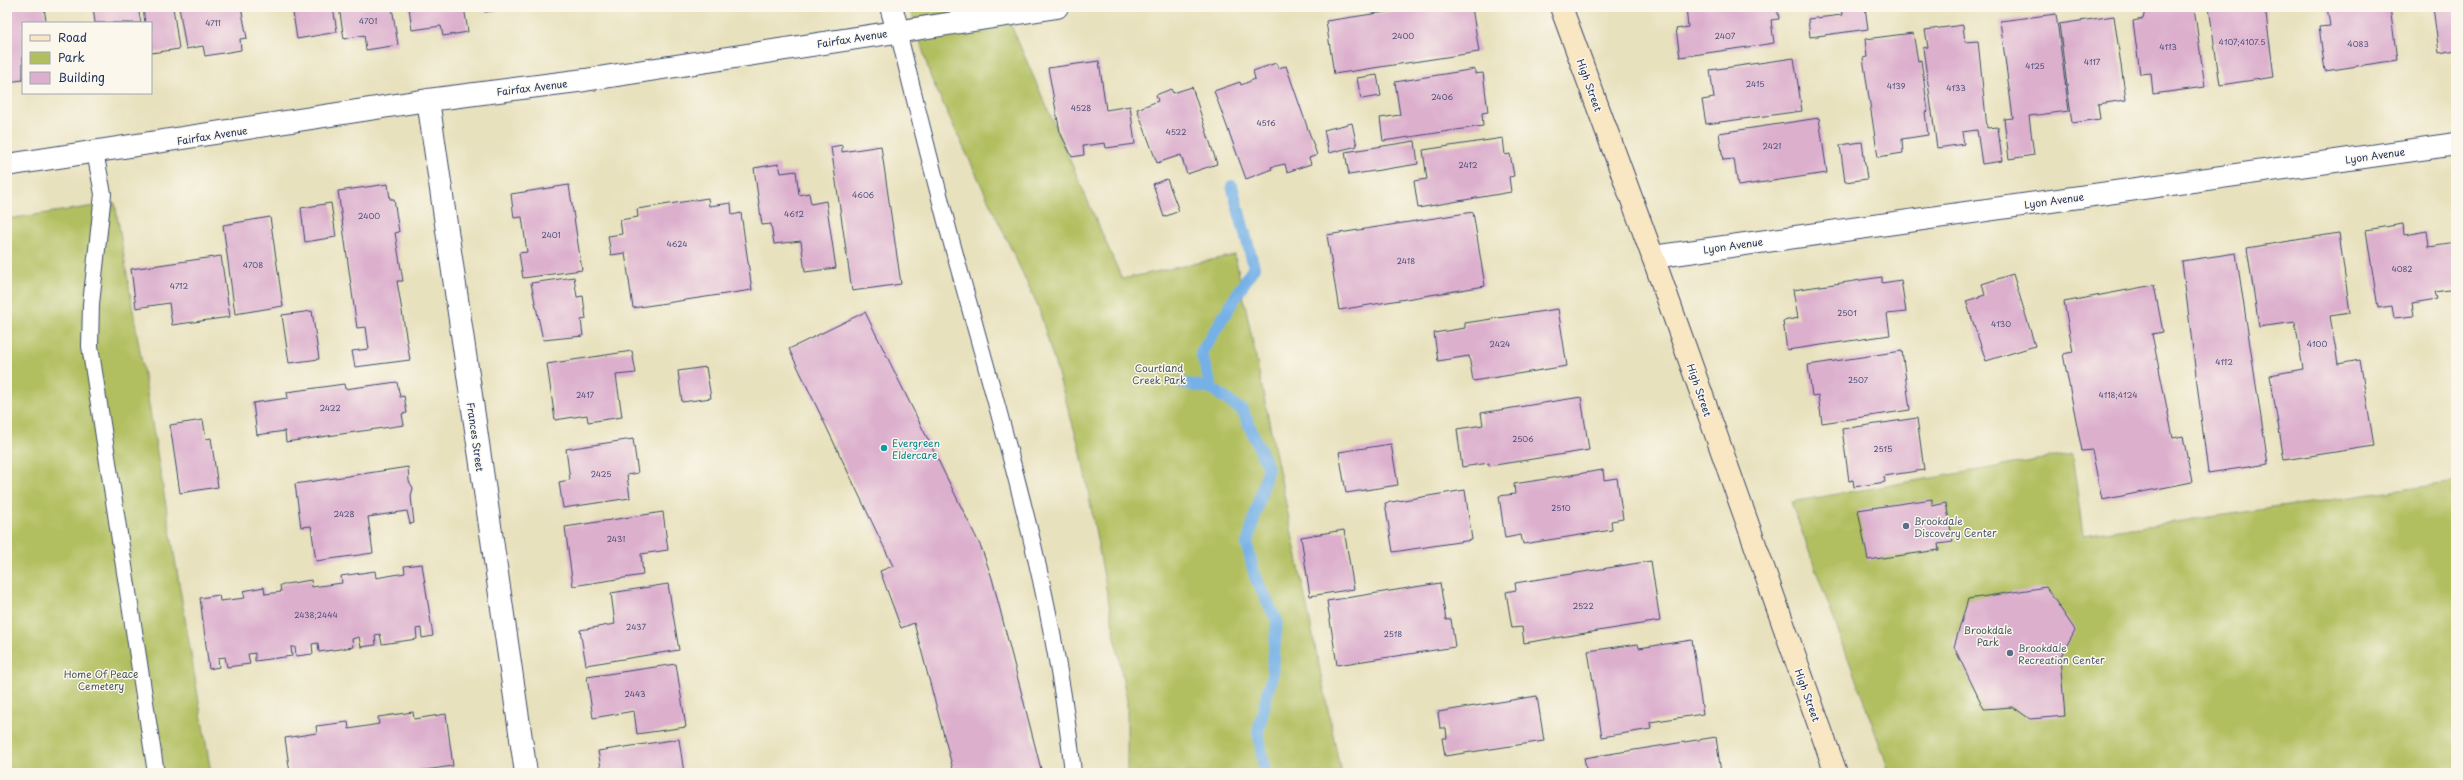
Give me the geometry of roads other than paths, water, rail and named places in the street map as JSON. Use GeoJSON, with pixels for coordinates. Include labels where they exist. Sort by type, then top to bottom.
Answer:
{"type":"FeatureCollection","features":[{"type":"Feature","properties":{"kind":"main road","name":"High Street"},"geometry":{"type":"LineString","coordinates":[[1561,7],[1653,257],[1836,773]]}},
{"type":"Feature","properties":{"kind":"street"},"geometry":{"type":"LineString","coordinates":[[891,7],[898,31]]}},
{"type":"Feature","properties":{"kind":"street","name":"Fairfax Avenue"},"geometry":{"type":"LineString","coordinates":[[7,165],[428,100],[586,80],[1057,7]]}},
{"type":"Feature","properties":{"kind":"street","name":"Frances Street"},"geometry":{"type":"LineString","coordinates":[[428,100],[526,773]]}},
{"type":"Feature","properties":{"kind":"street","name":"Lyon Avenue"},"geometry":{"type":"LineString","coordinates":[[1653,257],[2456,144]]}},
{"type":"Feature","properties":{"kind":"lane"},"geometry":{"type":"LineString","coordinates":[[898,31],[960,275],[1005,430],[1036,561],[1068,716],[1073,773]]}},
{"type":"Feature","properties":{"kind":"lane"},"geometry":{"type":"LineString","coordinates":[[95,152],[103,194],[91,304],[90,346],[156,773]]}},
{"type":"Feature","properties":{"kind":"waterway"},"geometry":{"type":"LineString","coordinates":[[1232,186],[1254,267],[1201,353],[1212,389],[1243,411],[1268,468],[1247,545],[1255,577],[1277,621],[1272,676],[1258,731],[1265,773]]}},
{"type":"Feature","properties":{"kind":"waterway"},"geometry":{"type":"LineString","coordinates":[[1182,383],[1212,389]]}},
{"type":"Feature","properties":{"kind":"place","name":"Evergreen Eldercare"},"geometry":{"type":"Point","coordinates":[884,448]}},
{"type":"Feature","properties":{"kind":"place","name":"Brookdale Discovery Center"},"geometry":{"type":"Point","coordinates":[1906,526]}},
{"type":"Feature","properties":{"kind":"place","name":"Brookdale Recreation Center"},"geometry":{"type":"Point","coordinates":[2010,653]}},
{"type":"Feature","properties":{"kind":"park label","name":"Courtland Creek Park"},"geometry":{"type":"Point","coordinates":[1159,372]}},
{"type":"Feature","properties":{"kind":"park label","name":"Brookdale Park"},"geometry":{"type":"Point","coordinates":[1988,634]}},
{"type":"Feature","properties":{"kind":"park label","name":"Home Of Peace Cemetery"},"geometry":{"type":"Point","coordinates":[101,678]}}]}
